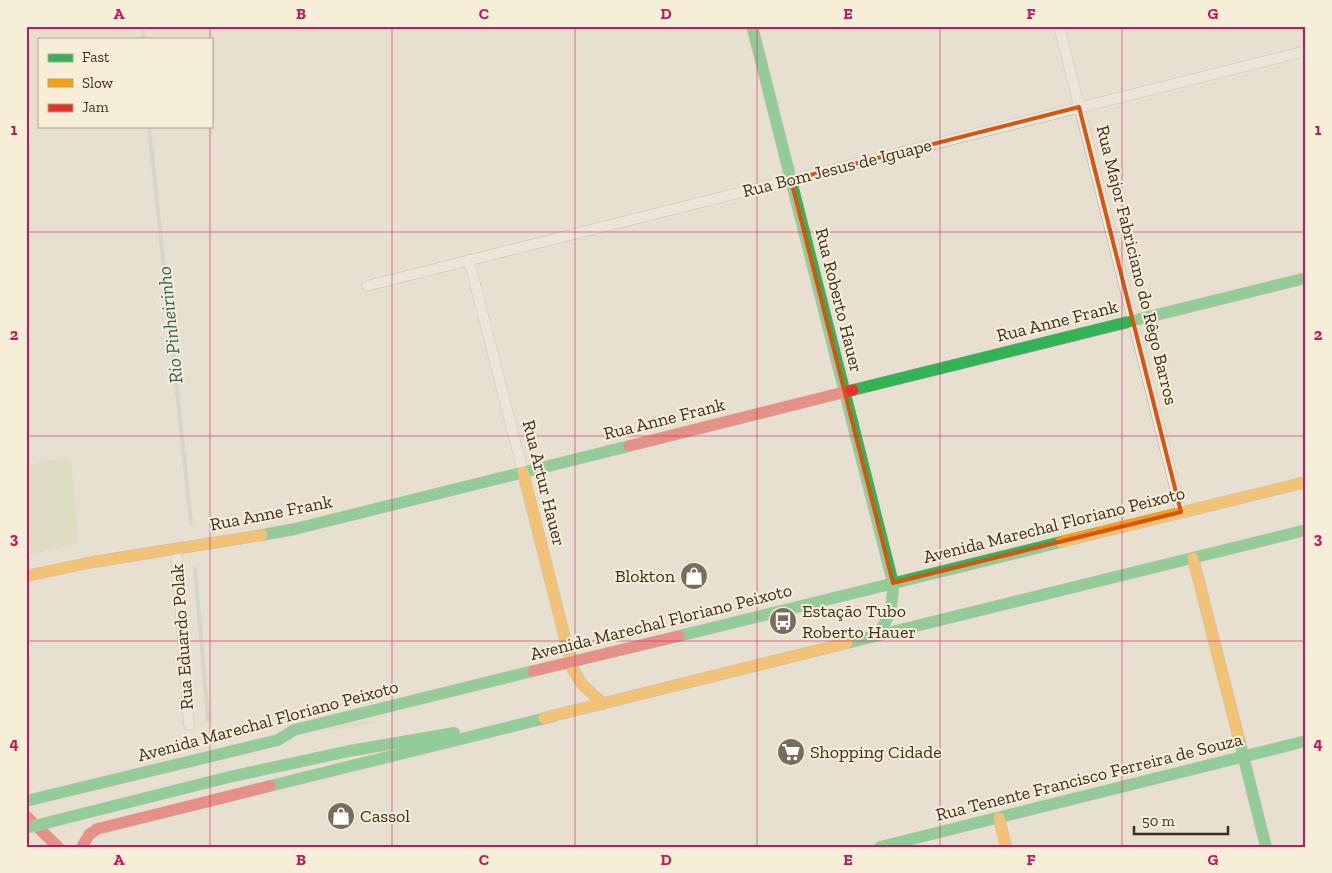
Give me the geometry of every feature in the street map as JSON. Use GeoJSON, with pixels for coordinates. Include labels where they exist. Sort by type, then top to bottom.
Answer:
{"type":"FeatureCollection","features":[{"type":"Feature","properties":{"kind":"main road","name":"Rua Roberto Hauer"},"geometry":{"type":"LineString","coordinates":[[752,26],[892,583],[893,605],[890,616],[876,636]]}},
{"type":"Feature","properties":{"kind":"main road","name":"Rua Anne Frank"},"geometry":{"type":"LineString","coordinates":[[26,576],[95,561],[295,529],[1306,278]]}},
{"type":"Feature","properties":{"kind":"main road","name":"Rua Artur Hauer"},"geometry":{"type":"LineString","coordinates":[[523,472],[573,670],[580,683],[603,704]]}},
{"type":"Feature","properties":{"kind":"main road","name":"Avenida Marechal Floriano Peixoto"},"geometry":{"type":"LineString","coordinates":[[26,801],[222,752],[278,740],[294,730],[1306,482]]}},
{"type":"Feature","properties":{"kind":"main road"},"geometry":{"type":"LineString","coordinates":[[82,847],[89,835],[97,829],[1306,530]]}},
{"type":"Feature","properties":{"kind":"main road"},"geometry":{"type":"LineString","coordinates":[[1193,558],[1266,847]]}},
{"type":"Feature","properties":{"kind":"main road"},"geometry":{"type":"LineString","coordinates":[[26,828],[269,768],[366,748],[554,716]]}},
{"type":"Feature","properties":{"kind":"main road","name":"Rua Tenente Francisco Ferreira de Souza"},"geometry":{"type":"LineString","coordinates":[[880,847],[1306,741]]}},
{"type":"Feature","properties":{"kind":"main road"},"geometry":{"type":"LineString","coordinates":[[269,768],[310,777]]}},
{"type":"Feature","properties":{"kind":"main road"},"geometry":{"type":"LineString","coordinates":[[26,816],[58,847]]}},
{"type":"Feature","properties":{"kind":"main road"},"geometry":{"type":"LineString","coordinates":[[999,818],[1006,847]]}},
{"type":"Feature","properties":{"kind":"street","name":"Rua Major Fabriciano do Rêgo Barros"},"geometry":{"type":"LineString","coordinates":[[1058,26],[1181,512]]}},
{"type":"Feature","properties":{"kind":"street","name":"Rua Bom Jesus de Iguape"},"geometry":{"type":"LineString","coordinates":[[367,286],[1306,51]]}},
{"type":"Feature","properties":{"kind":"street","name":"Rua Artur Hauer"},"geometry":{"type":"LineString","coordinates":[[469,260],[523,472]]}},
{"type":"Feature","properties":{"kind":"street","name":"Rua Eduardo Polak"},"geometry":{"type":"LineString","coordinates":[[176,549],[189,725]]}},
{"type":"Feature","properties":{"kind":"highlighted area"},"geometry":{"type":"Polygon","coordinates":[[[1079,107],[1181,512],[893,583],[791,180],[1079,107]]]}},
{"type":"Feature","properties":{"kind":"green space"},"geometry":{"type":"Polygon","coordinates":[[[71,457],[78,543],[26,556],[26,465],[71,457]]]}},
{"type":"Feature","properties":{"kind":"green space"},"geometry":{"type":"Polygon","coordinates":[[[382,721],[351,728],[317,731],[351,722],[382,721]]]}},
{"type":"Feature","properties":{"kind":"waterway","name":"Rio Pinheirinho"},"geometry":{"type":"LineString","coordinates":[[143,26],[144,38]]}},
{"type":"Feature","properties":{"kind":"waterway","name":"Rio Pinheirinho"},"geometry":{"type":"LineString","coordinates":[[149,128],[191,523]]}},
{"type":"Feature","properties":{"kind":"waterway","name":"Rio Pinheirinho"},"geometry":{"type":"LineString","coordinates":[[195,568],[208,720]]}},
{"type":"Feature","properties":{"kind":"traffic: fast"},"geometry":{"type":"LineString","coordinates":[[752,26],[893,583],[890,611],[885,624],[876,636]]}},
{"type":"Feature","properties":{"kind":"traffic: fast"},"geometry":{"type":"LineString","coordinates":[[853,390],[1306,278]]}},
{"type":"Feature","properties":{"kind":"traffic: fast"},"geometry":{"type":"LineString","coordinates":[[262,535],[295,529],[629,446]]}},
{"type":"Feature","properties":{"kind":"traffic: fast"},"geometry":{"type":"LineString","coordinates":[[847,643],[1306,530]]}},
{"type":"Feature","properties":{"kind":"traffic: fast"},"geometry":{"type":"LineString","coordinates":[[679,636],[1061,542]]}},
{"type":"Feature","properties":{"kind":"traffic: fast"},"geometry":{"type":"LineString","coordinates":[[26,801],[278,740],[294,730],[533,671]]}},
{"type":"Feature","properties":{"kind":"traffic: fast"},"geometry":{"type":"LineString","coordinates":[[270,786],[554,716]]}},
{"type":"Feature","properties":{"kind":"traffic: fast"},"geometry":{"type":"LineString","coordinates":[[229,777],[349,751],[454,733]]}},
{"type":"Feature","properties":{"kind":"traffic: fast"},"geometry":{"type":"LineString","coordinates":[[1239,739],[1266,847]]}},
{"type":"Feature","properties":{"kind":"traffic: fast"},"geometry":{"type":"LineString","coordinates":[[880,847],[1306,741]]}},
{"type":"Feature","properties":{"kind":"traffic: fast"},"geometry":{"type":"LineString","coordinates":[[26,828],[229,777]]}},
{"type":"Feature","properties":{"kind":"traffic: slow"},"geometry":{"type":"LineString","coordinates":[[523,472],[573,670],[582,684],[603,704]]}},
{"type":"Feature","properties":{"kind":"traffic: slow"},"geometry":{"type":"LineString","coordinates":[[1061,542],[1306,482]]}},
{"type":"Feature","properties":{"kind":"traffic: slow"},"geometry":{"type":"LineString","coordinates":[[26,576],[93,562],[262,535]]}},
{"type":"Feature","properties":{"kind":"traffic: slow"},"geometry":{"type":"LineString","coordinates":[[1193,558],[1239,739]]}},
{"type":"Feature","properties":{"kind":"traffic: slow"},"geometry":{"type":"LineString","coordinates":[[544,718],[847,643]]}},
{"type":"Feature","properties":{"kind":"traffic: slow"},"geometry":{"type":"LineString","coordinates":[[999,818],[1006,847]]}},
{"type":"Feature","properties":{"kind":"traffic: jam"},"geometry":{"type":"LineString","coordinates":[[629,446],[853,390]]}},
{"type":"Feature","properties":{"kind":"traffic: jam"},"geometry":{"type":"LineString","coordinates":[[533,671],[679,636]]}},
{"type":"Feature","properties":{"kind":"traffic: jam"},"geometry":{"type":"LineString","coordinates":[[82,847],[89,835],[97,829],[270,786]]}},
{"type":"Feature","properties":{"kind":"traffic: jam"},"geometry":{"type":"LineString","coordinates":[[26,816],[58,847]]}},
{"type":"Feature","properties":{"kind":"place","name":"Blokton"},"geometry":{"type":"Point","coordinates":[694,576]}},
{"type":"Feature","properties":{"kind":"place","name":"Estação Tubo Roberto Hauer"},"geometry":{"type":"Point","coordinates":[783,621]}},
{"type":"Feature","properties":{"kind":"place","name":"Shopping Cidade"},"geometry":{"type":"Point","coordinates":[791,752]}},
{"type":"Feature","properties":{"kind":"place","name":"Cassol"},"geometry":{"type":"Point","coordinates":[341,816]}}]}
